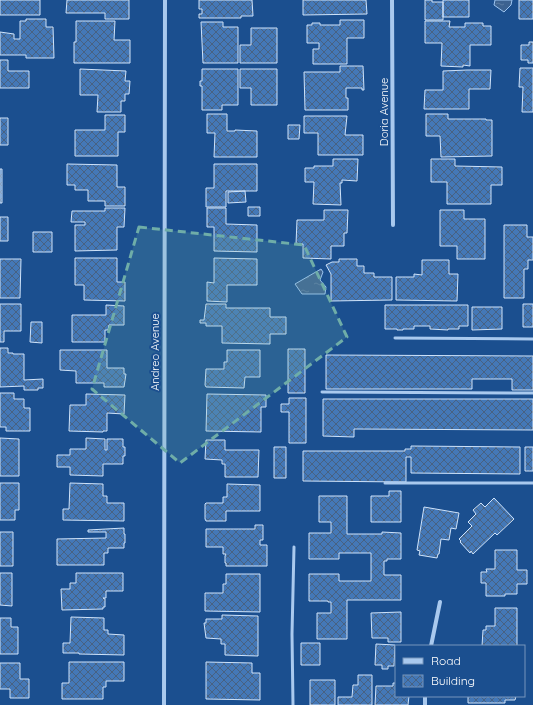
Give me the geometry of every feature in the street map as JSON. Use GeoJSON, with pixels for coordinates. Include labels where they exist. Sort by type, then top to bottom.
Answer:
{"type":"FeatureCollection","features":[{"type":"Feature","properties":{"kind":"street","name":"Andreo Avenue"},"geometry":{"type":"LineString","coordinates":[[164,705],[165,0]]}},
{"type":"Feature","properties":{"kind":"street","name":"Doria Avenue"},"geometry":{"type":"LineString","coordinates":[[392,0],[393,225]]}},
{"type":"Feature","properties":{"kind":"street"},"geometry":{"type":"LineString","coordinates":[[431,645],[440,602]]}},
{"type":"Feature","properties":{"kind":"lane"},"geometry":{"type":"LineString","coordinates":[[394,338],[533,339]]}},
{"type":"Feature","properties":{"kind":"lane"},"geometry":{"type":"LineString","coordinates":[[322,392],[533,393]]}},
{"type":"Feature","properties":{"kind":"lane"},"geometry":{"type":"LineString","coordinates":[[385,483],[533,483]]}},
{"type":"Feature","properties":{"kind":"lane"},"geometry":{"type":"LineString","coordinates":[[293,705],[292,634],[294,547]]}},
{"type":"Feature","properties":{"kind":"highlighted area"},"geometry":{"type":"Polygon","coordinates":[[[139,227],[304,245],[347,337],[180,463],[92,389],[139,227]]]}},
{"type":"Feature","properties":{"kind":"water"},"geometry":{"type":"Polygon","coordinates":[[[495,0],[512,0],[511,5],[504,12],[494,5],[495,0]]]}},
{"type":"Feature","properties":{"kind":"water"},"geometry":{"type":"Polygon","coordinates":[[[321,269],[323,272],[320,280],[326,287],[325,294],[302,294],[295,284],[321,269]]]}},
{"type":"Feature","properties":{"kind":"building"},"geometry":{"type":"Polygon","coordinates":[[[0,0],[40,0],[40,15],[0,15],[0,0]]]}},
{"type":"Feature","properties":{"kind":"building"},"geometry":{"type":"Polygon","coordinates":[[[67,0],[129,0],[129,19],[105,19],[105,13],[66,13],[67,0]]]}},
{"type":"Feature","properties":{"kind":"building"},"geometry":{"type":"Polygon","coordinates":[[[199,0],[252,0],[253,16],[241,16],[241,18],[199,18],[199,14],[202,14],[202,9],[199,9],[199,0]]]}},
{"type":"Feature","properties":{"kind":"building"},"geometry":{"type":"Polygon","coordinates":[[[303,0],[366,0],[367,14],[303,15],[303,0]]]}},
{"type":"Feature","properties":{"kind":"building"},"geometry":{"type":"Polygon","coordinates":[[[425,0],[432,0],[432,2],[443,2],[443,20],[425,20],[425,0]]]}},
{"type":"Feature","properties":{"kind":"building"},"geometry":{"type":"Polygon","coordinates":[[[443,0],[469,0],[469,17],[443,17],[443,0]]]}},
{"type":"Feature","properties":{"kind":"building"},"geometry":{"type":"Polygon","coordinates":[[[519,0],[533,0],[533,19],[519,19],[519,0]]]}},
{"type":"Feature","properties":{"kind":"building"},"geometry":{"type":"Polygon","coordinates":[[[26,19],[46,19],[46,27],[53,27],[54,58],[26,58],[26,55],[0,55],[0,32],[14,34],[14,39],[20,39],[20,21],[26,21],[26,19]]]}},
{"type":"Feature","properties":{"kind":"building"},"geometry":{"type":"Polygon","coordinates":[[[340,20],[364,20],[364,38],[347,38],[347,64],[313,64],[313,49],[319,49],[319,43],[307,43],[307,25],[312,25],[312,23],[320,23],[320,25],[340,25],[340,20]]]}},
{"type":"Feature","properties":{"kind":"building"},"geometry":{"type":"Polygon","coordinates":[[[76,21],[115,21],[114,40],[130,40],[130,63],[74,63],[76,21]]]}},
{"type":"Feature","properties":{"kind":"building"},"geometry":{"type":"Polygon","coordinates":[[[425,21],[450,21],[449,27],[465,27],[465,23],[483,23],[483,26],[491,26],[491,45],[470,45],[470,66],[441,66],[442,43],[425,43],[425,21]]]}},
{"type":"Feature","properties":{"kind":"building"},"geometry":{"type":"Polygon","coordinates":[[[201,22],[223,22],[223,27],[238,27],[238,63],[203,63],[201,22]]]}},
{"type":"Feature","properties":{"kind":"building"},"geometry":{"type":"Polygon","coordinates":[[[251,28],[277,28],[277,63],[240,63],[240,45],[251,45],[251,28]]]}},
{"type":"Feature","properties":{"kind":"building"},"geometry":{"type":"Polygon","coordinates":[[[529,42],[533,42],[533,63],[528,63],[528,60],[521,60],[521,45],[529,45],[529,42]]]}},
{"type":"Feature","properties":{"kind":"building"},"geometry":{"type":"Polygon","coordinates":[[[0,60],[8,60],[8,71],[29,71],[29,88],[0,88],[0,60]]]}},
{"type":"Feature","properties":{"kind":"building"},"geometry":{"type":"Polygon","coordinates":[[[340,66],[363,66],[364,90],[362,90],[362,88],[346,88],[348,110],[305,110],[304,72],[340,72],[340,66]]]}},
{"type":"Feature","properties":{"kind":"building"},"geometry":{"type":"Polygon","coordinates":[[[520,68],[533,68],[533,112],[522,112],[523,87],[519,87],[520,68]]]}},
{"type":"Feature","properties":{"kind":"building"},"geometry":{"type":"Polygon","coordinates":[[[80,69],[126,71],[125,81],[130,81],[129,94],[125,94],[125,101],[121,101],[121,112],[97,112],[98,95],[80,95],[80,69]]]}},
{"type":"Feature","properties":{"kind":"building"},"geometry":{"type":"Polygon","coordinates":[[[202,69],[238,69],[238,105],[222,105],[222,110],[202,110],[202,86],[200,86],[200,81],[202,81],[202,69]]]}},
{"type":"Feature","properties":{"kind":"building"},"geometry":{"type":"Polygon","coordinates":[[[240,69],[277,69],[277,105],[251,105],[251,88],[240,88],[240,69]]]}},
{"type":"Feature","properties":{"kind":"building"},"geometry":{"type":"Polygon","coordinates":[[[491,70],[490,89],[469,89],[469,109],[424,109],[425,90],[443,90],[443,71],[491,70]]]}},
{"type":"Feature","properties":{"kind":"building"},"geometry":{"type":"Polygon","coordinates":[[[207,114],[227,114],[227,131],[257,131],[257,157],[214,157],[215,133],[207,133],[207,114]]]}},
{"type":"Feature","properties":{"kind":"building"},"geometry":{"type":"Polygon","coordinates":[[[426,114],[448,114],[448,119],[492,120],[492,156],[441,157],[440,136],[426,136],[426,114]]]}},
{"type":"Feature","properties":{"kind":"building"},"geometry":{"type":"Polygon","coordinates":[[[105,115],[125,115],[125,132],[118,132],[118,156],[75,156],[75,130],[105,130],[105,115]]]}},
{"type":"Feature","properties":{"kind":"building"},"geometry":{"type":"Polygon","coordinates":[[[304,116],[347,116],[345,135],[363,135],[363,155],[318,155],[318,133],[304,133],[304,116]]]}},
{"type":"Feature","properties":{"kind":"building"},"geometry":{"type":"Polygon","coordinates":[[[0,118],[8,118],[8,145],[0,145],[0,118]]]}},
{"type":"Feature","properties":{"kind":"building"},"geometry":{"type":"Polygon","coordinates":[[[288,125],[300,125],[299,139],[288,139],[288,125]]]}},
{"type":"Feature","properties":{"kind":"building"},"geometry":{"type":"Polygon","coordinates":[[[333,159],[358,159],[357,181],[342,180],[342,183],[340,183],[341,205],[313,204],[314,182],[305,182],[305,168],[314,168],[314,166],[333,166],[333,159]]]}},
{"type":"Feature","properties":{"kind":"building"},"geometry":{"type":"Polygon","coordinates":[[[431,159],[455,159],[455,166],[502,167],[502,185],[491,185],[491,204],[447,204],[447,182],[431,182],[431,159]]]}},
{"type":"Feature","properties":{"kind":"building"},"geometry":{"type":"Polygon","coordinates":[[[67,164],[117,165],[117,187],[125,187],[125,206],[105,206],[105,201],[88,201],[88,190],[75,190],[75,185],[67,185],[67,164]]]}},
{"type":"Feature","properties":{"kind":"building"},"geometry":{"type":"Polygon","coordinates":[[[214,164],[257,164],[257,191],[226,191],[226,207],[206,207],[206,188],[214,188],[214,164]]]}},
{"type":"Feature","properties":{"kind":"building"},"geometry":{"type":"Polygon","coordinates":[[[0,169],[2,169],[2,203],[0,203],[0,169]]]}},
{"type":"Feature","properties":{"kind":"building"},"geometry":{"type":"Polygon","coordinates":[[[245,191],[246,202],[228,203],[228,192],[245,191]]]}},
{"type":"Feature","properties":{"kind":"building"},"geometry":{"type":"Polygon","coordinates":[[[248,207],[260,207],[260,216],[248,216],[248,207]]]}},
{"type":"Feature","properties":{"kind":"building"},"geometry":{"type":"Polygon","coordinates":[[[105,208],[125,208],[124,227],[117,227],[117,250],[75,251],[75,225],[85,225],[85,222],[71,222],[72,211],[105,211],[105,208]]]}},
{"type":"Feature","properties":{"kind":"building"},"geometry":{"type":"Polygon","coordinates":[[[207,208],[226,208],[226,224],[257,225],[257,252],[214,251],[214,227],[207,227],[207,208]]]}},
{"type":"Feature","properties":{"kind":"building"},"geometry":{"type":"Polygon","coordinates":[[[324,210],[348,210],[347,233],[344,233],[344,246],[331,246],[331,259],[303,258],[303,244],[296,244],[297,220],[324,220],[324,210]]]}},
{"type":"Feature","properties":{"kind":"building"},"geometry":{"type":"Polygon","coordinates":[[[440,210],[464,210],[464,219],[485,219],[485,259],[457,259],[457,246],[440,246],[440,210]]]}},
{"type":"Feature","properties":{"kind":"building"},"geometry":{"type":"Polygon","coordinates":[[[0,217],[8,217],[8,241],[0,241],[0,217]]]}},
{"type":"Feature","properties":{"kind":"building"},"geometry":{"type":"Polygon","coordinates":[[[504,225],[527,225],[527,237],[533,237],[533,260],[528,260],[528,269],[524,269],[524,298],[504,298],[504,225]]]}},
{"type":"Feature","properties":{"kind":"building"},"geometry":{"type":"Polygon","coordinates":[[[33,232],[52,232],[52,252],[33,252],[33,232]]]}},
{"type":"Feature","properties":{"kind":"building"},"geometry":{"type":"Polygon","coordinates":[[[75,258],[117,258],[117,282],[125,282],[125,301],[84,300],[84,285],[75,285],[75,258]]]}},
{"type":"Feature","properties":{"kind":"building"},"geometry":{"type":"Polygon","coordinates":[[[214,258],[257,259],[257,285],[227,285],[227,302],[207,301],[207,282],[214,283],[214,258]]]}},
{"type":"Feature","properties":{"kind":"building"},"geometry":{"type":"Polygon","coordinates":[[[0,259],[21,259],[20,298],[0,298],[0,259]]]}},
{"type":"Feature","properties":{"kind":"building"},"geometry":{"type":"Polygon","coordinates":[[[339,259],[357,259],[357,266],[364,266],[364,273],[374,273],[374,277],[392,277],[392,300],[331,301],[331,274],[326,265],[332,262],[339,262],[339,259]]]}},
{"type":"Feature","properties":{"kind":"building"},"geometry":{"type":"Polygon","coordinates":[[[422,260],[449,260],[449,274],[458,274],[457,301],[396,300],[396,277],[414,277],[414,274],[422,275],[422,260]]]}},
{"type":"Feature","properties":{"kind":"building"},"geometry":{"type":"Polygon","coordinates":[[[0,304],[21,304],[21,331],[4,331],[4,342],[0,342],[0,304]]]}},
{"type":"Feature","properties":{"kind":"building"},"geometry":{"type":"Polygon","coordinates":[[[206,304],[226,304],[226,308],[270,308],[270,317],[286,317],[286,334],[270,334],[270,344],[222,343],[222,326],[206,326],[206,323],[200,323],[200,320],[204,320],[206,304]]]}},
{"type":"Feature","properties":{"kind":"building"},"geometry":{"type":"Polygon","coordinates":[[[523,304],[533,304],[533,327],[523,327],[523,304]]]}},
{"type":"Feature","properties":{"kind":"building"},"geometry":{"type":"Polygon","coordinates":[[[106,305],[124,306],[124,325],[109,325],[108,330],[105,330],[105,342],[72,342],[72,315],[106,315],[106,305]]]}},
{"type":"Feature","properties":{"kind":"building"},"geometry":{"type":"Polygon","coordinates":[[[385,305],[468,305],[468,326],[459,326],[459,329],[448,330],[430,329],[430,326],[414,326],[414,329],[403,330],[385,329],[385,305]]]}},
{"type":"Feature","properties":{"kind":"building"},"geometry":{"type":"Polygon","coordinates":[[[472,307],[502,307],[502,329],[472,330],[472,307]]]}},
{"type":"Feature","properties":{"kind":"building"},"geometry":{"type":"Polygon","coordinates":[[[31,322],[42,322],[42,343],[30,342],[31,322]]]}},
{"type":"Feature","properties":{"kind":"building"},"geometry":{"type":"Polygon","coordinates":[[[0,348],[8,348],[8,353],[24,354],[24,380],[43,379],[43,388],[38,388],[38,390],[24,390],[24,386],[0,387],[0,348]]]}},
{"type":"Feature","properties":{"kind":"building"},"geometry":{"type":"Polygon","coordinates":[[[288,349],[305,349],[305,393],[288,393],[288,349]]]}},
{"type":"Feature","properties":{"kind":"building"},"geometry":{"type":"Polygon","coordinates":[[[60,350],[107,350],[107,368],[124,368],[124,374],[126,374],[124,387],[104,387],[104,383],[76,383],[76,371],[60,370],[60,350]]]}},
{"type":"Feature","properties":{"kind":"building"},"geometry":{"type":"Polygon","coordinates":[[[227,350],[260,350],[260,377],[245,377],[244,388],[206,387],[206,369],[224,369],[224,362],[227,362],[227,350]]]}},
{"type":"Feature","properties":{"kind":"building"},"geometry":{"type":"Polygon","coordinates":[[[326,355],[533,356],[533,390],[512,390],[512,379],[472,379],[472,389],[326,389],[326,355]]]}},
{"type":"Feature","properties":{"kind":"building"},"geometry":{"type":"Polygon","coordinates":[[[0,393],[14,393],[14,399],[24,399],[24,408],[30,408],[30,431],[6,431],[6,427],[0,427],[0,393]]]}},
{"type":"Feature","properties":{"kind":"building"},"geometry":{"type":"Polygon","coordinates":[[[86,394],[125,395],[124,414],[107,413],[107,431],[69,431],[70,405],[86,405],[86,394]]]}},
{"type":"Feature","properties":{"kind":"building"},"geometry":{"type":"Polygon","coordinates":[[[207,394],[266,395],[266,407],[261,407],[261,432],[206,431],[207,394]]]}},
{"type":"Feature","properties":{"kind":"building"},"geometry":{"type":"Polygon","coordinates":[[[289,398],[306,398],[306,443],[289,443],[289,412],[281,412],[281,404],[289,404],[289,398]]]}},
{"type":"Feature","properties":{"kind":"building"},"geometry":{"type":"Polygon","coordinates":[[[323,399],[533,399],[533,430],[354,429],[354,437],[323,436],[323,399]]]}},
{"type":"Feature","properties":{"kind":"building"},"geometry":{"type":"Polygon","coordinates":[[[0,438],[19,439],[19,476],[0,476],[0,438]]]}},
{"type":"Feature","properties":{"kind":"building"},"geometry":{"type":"Polygon","coordinates":[[[86,438],[105,439],[105,450],[107,450],[107,439],[123,439],[125,456],[123,456],[123,464],[103,464],[103,476],[70,475],[70,467],[57,467],[57,455],[70,455],[70,449],[86,449],[86,438]]]}},
{"type":"Feature","properties":{"kind":"building"},"geometry":{"type":"Polygon","coordinates":[[[206,440],[225,440],[225,450],[259,450],[258,477],[225,477],[225,464],[222,464],[222,460],[205,459],[206,440]]]}},
{"type":"Feature","properties":{"kind":"building"},"geometry":{"type":"Polygon","coordinates":[[[411,446],[520,447],[520,474],[411,473],[411,457],[406,457],[406,482],[303,481],[303,451],[405,451],[405,449],[411,449],[411,446]]]}},
{"type":"Feature","properties":{"kind":"building"},"geometry":{"type":"Polygon","coordinates":[[[274,447],[286,447],[286,478],[274,478],[274,447]]]}},
{"type":"Feature","properties":{"kind":"building"},"geometry":{"type":"Polygon","coordinates":[[[525,447],[533,447],[533,471],[525,471],[525,447]]]}},
{"type":"Feature","properties":{"kind":"building"},"geometry":{"type":"Polygon","coordinates":[[[0,483],[19,483],[19,510],[15,510],[15,520],[0,520],[0,483]]]}},
{"type":"Feature","properties":{"kind":"building"},"geometry":{"type":"Polygon","coordinates":[[[70,483],[103,484],[103,496],[107,496],[107,503],[124,503],[124,521],[63,520],[63,509],[69,509],[70,483]]]}},
{"type":"Feature","properties":{"kind":"building"},"geometry":{"type":"Polygon","coordinates":[[[227,484],[260,485],[260,511],[226,511],[226,521],[206,521],[205,504],[223,503],[223,497],[227,497],[227,484]]]}},
{"type":"Feature","properties":{"kind":"building"},"geometry":{"type":"Polygon","coordinates":[[[389,491],[401,491],[401,522],[371,522],[371,496],[389,496],[389,491]]]}},
{"type":"Feature","properties":{"kind":"building"},"geometry":{"type":"Polygon","coordinates":[[[319,496],[347,496],[347,534],[382,534],[382,532],[401,533],[401,559],[387,559],[387,561],[384,561],[384,575],[401,575],[401,600],[347,600],[347,639],[317,639],[317,613],[331,613],[331,602],[309,601],[309,574],[339,574],[339,581],[371,581],[371,553],[339,553],[339,559],[309,559],[309,533],[331,533],[331,522],[319,522],[319,496]]]}},
{"type":"Feature","properties":{"kind":"building"},"geometry":{"type":"Polygon","coordinates":[[[494,498],[514,519],[497,535],[495,533],[473,554],[471,551],[470,553],[459,539],[472,526],[468,522],[476,514],[473,510],[481,503],[485,507],[494,498]]]}},
{"type":"Feature","properties":{"kind":"building"},"geometry":{"type":"Polygon","coordinates":[[[424,507],[459,513],[456,529],[451,528],[449,540],[441,539],[437,558],[419,555],[420,551],[417,550],[424,507]]]}},
{"type":"Feature","properties":{"kind":"building"},"geometry":{"type":"Polygon","coordinates":[[[255,525],[263,525],[263,540],[260,540],[260,545],[267,545],[267,566],[226,566],[226,554],[223,554],[223,547],[206,547],[206,529],[255,529],[255,525]]]}},
{"type":"Feature","properties":{"kind":"building"},"geometry":{"type":"Polygon","coordinates":[[[124,528],[124,548],[108,548],[108,553],[104,553],[104,565],[57,565],[57,539],[106,538],[106,532],[88,532],[88,530],[124,528]]]}},
{"type":"Feature","properties":{"kind":"building"},"geometry":{"type":"Polygon","coordinates":[[[0,532],[13,532],[13,566],[0,566],[0,532]]]}},
{"type":"Feature","properties":{"kind":"building"},"geometry":{"type":"Polygon","coordinates":[[[495,550],[517,550],[517,570],[527,570],[527,584],[517,584],[517,594],[505,594],[505,596],[486,596],[486,583],[481,583],[481,572],[487,572],[486,569],[495,569],[495,550]]]}},
{"type":"Feature","properties":{"kind":"building"},"geometry":{"type":"Polygon","coordinates":[[[0,573],[12,573],[12,606],[0,605],[0,573]]]}},
{"type":"Feature","properties":{"kind":"building"},"geometry":{"type":"Polygon","coordinates":[[[76,573],[123,573],[123,591],[106,591],[106,598],[103,598],[105,599],[105,607],[103,607],[103,609],[62,610],[61,589],[70,589],[70,583],[76,583],[76,573]]]}},
{"type":"Feature","properties":{"kind":"building"},"geometry":{"type":"Polygon","coordinates":[[[226,574],[260,574],[260,612],[205,611],[205,593],[223,593],[223,584],[226,584],[226,574]]]}},
{"type":"Feature","properties":{"kind":"building"},"geometry":{"type":"Polygon","coordinates":[[[495,608],[517,608],[517,645],[482,645],[483,630],[486,630],[486,626],[495,626],[495,608]]]}},
{"type":"Feature","properties":{"kind":"building"},"geometry":{"type":"Polygon","coordinates":[[[401,612],[401,642],[388,642],[388,638],[372,638],[371,613],[401,612]]]}},
{"type":"Feature","properties":{"kind":"building"},"geometry":{"type":"Polygon","coordinates":[[[222,615],[258,616],[258,656],[225,655],[225,644],[221,644],[221,639],[206,638],[204,623],[206,623],[206,619],[222,619],[222,615]]]}},
{"type":"Feature","properties":{"kind":"building"},"geometry":{"type":"Polygon","coordinates":[[[71,617],[104,618],[104,630],[108,630],[108,634],[124,635],[124,655],[63,653],[63,643],[70,643],[71,617]]]}},
{"type":"Feature","properties":{"kind":"building"},"geometry":{"type":"Polygon","coordinates":[[[0,618],[11,618],[11,627],[18,627],[18,654],[0,654],[0,618]]]}},
{"type":"Feature","properties":{"kind":"building"},"geometry":{"type":"Polygon","coordinates":[[[301,643],[320,643],[320,665],[301,665],[301,643]]]}},
{"type":"Feature","properties":{"kind":"building"},"geometry":{"type":"Polygon","coordinates":[[[376,644],[395,645],[394,666],[388,666],[388,669],[382,669],[382,665],[375,665],[376,644]]]}},
{"type":"Feature","properties":{"kind":"building"},"geometry":{"type":"Polygon","coordinates":[[[69,662],[124,662],[124,681],[106,681],[106,687],[103,687],[103,699],[62,699],[62,683],[69,683],[69,662]]]}},
{"type":"Feature","properties":{"kind":"building"},"geometry":{"type":"Polygon","coordinates":[[[206,662],[252,663],[252,673],[260,673],[260,700],[206,699],[206,662]]]}},
{"type":"Feature","properties":{"kind":"building"},"geometry":{"type":"Polygon","coordinates":[[[0,663],[20,663],[20,679],[29,679],[29,698],[10,698],[10,689],[0,689],[0,663]]]}},
{"type":"Feature","properties":{"kind":"building"},"geometry":{"type":"Polygon","coordinates":[[[358,675],[372,675],[372,705],[338,705],[338,697],[352,697],[353,685],[358,685],[358,675]]]}},
{"type":"Feature","properties":{"kind":"building"},"geometry":{"type":"Polygon","coordinates":[[[310,680],[335,680],[335,705],[310,705],[310,680]]]}},
{"type":"Feature","properties":{"kind":"building"},"geometry":{"type":"Polygon","coordinates":[[[393,683],[395,683],[395,697],[409,697],[408,705],[375,705],[376,686],[393,686],[393,683]]]}},
{"type":"Feature","properties":{"kind":"building"},"geometry":{"type":"Polygon","coordinates":[[[468,697],[516,697],[515,700],[505,700],[505,703],[468,703],[468,697]]]}}]}
